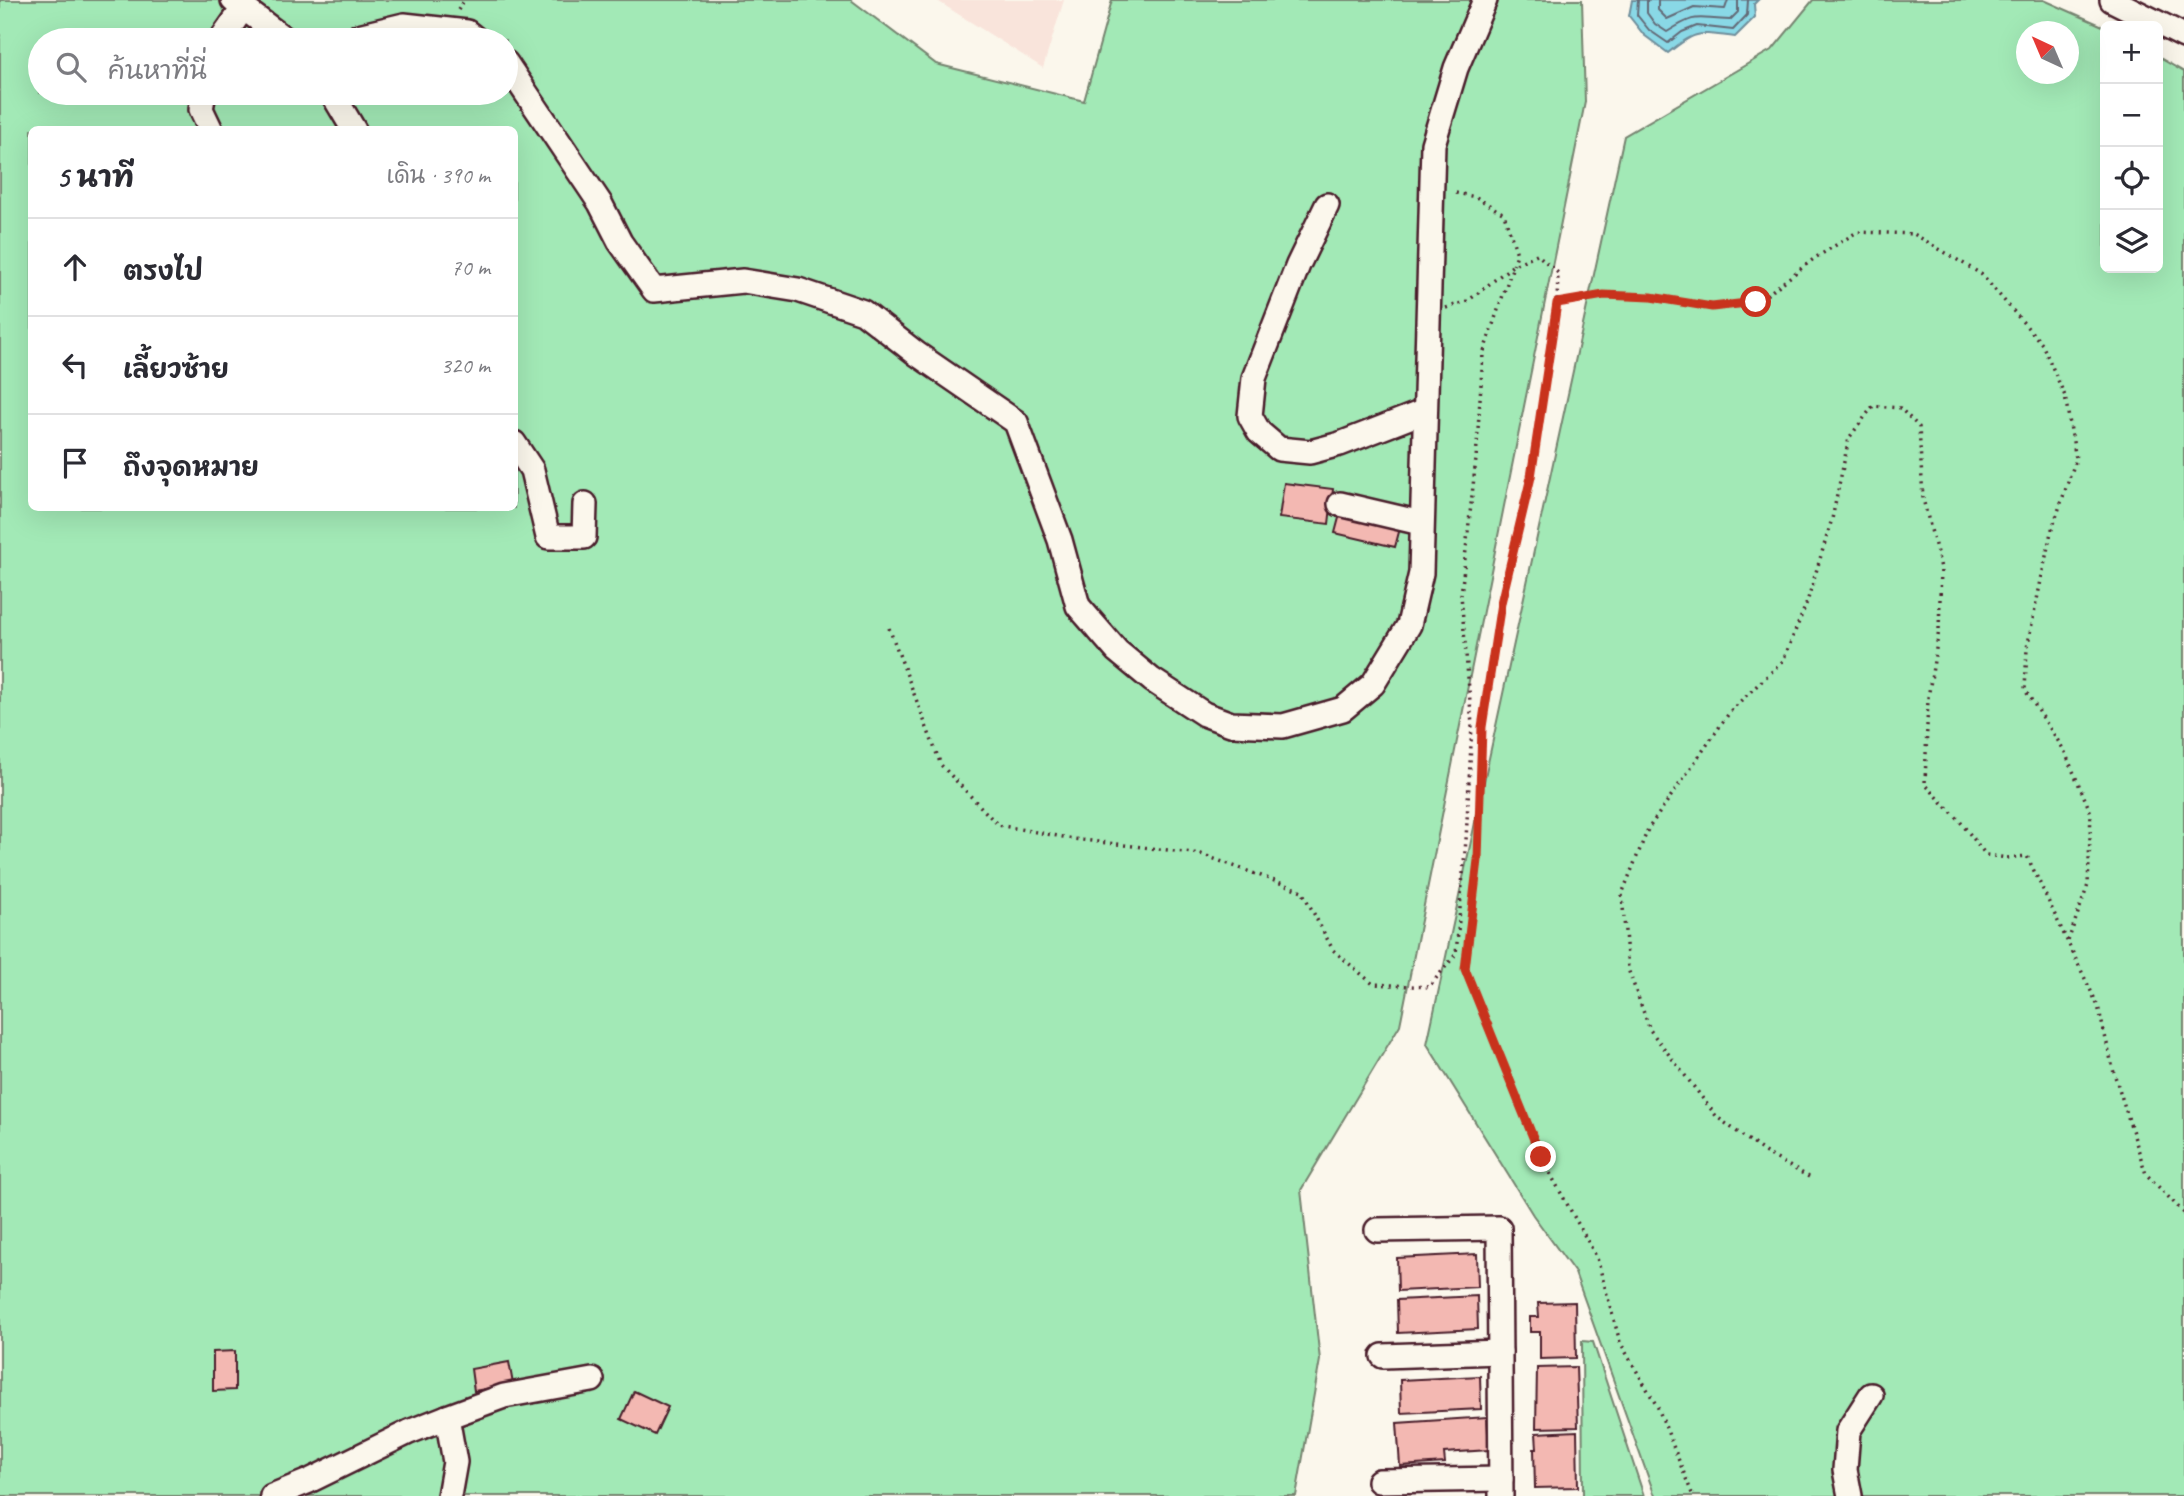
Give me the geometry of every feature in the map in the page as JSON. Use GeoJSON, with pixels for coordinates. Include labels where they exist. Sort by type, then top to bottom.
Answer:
{"type":"FeatureCollection","features":[{"type":"Feature","properties":{"kind":"street"},"geometry":{"type":"LineString","coordinates":[[518,81],[600,203],[620,242],[654,290],[743,281],[798,290],[863,312],[916,354],[1016,422],[1060,540],[1078,606],[1117,650],[1152,680],[1204,714],[1231,724],[1283,726],[1343,709],[1373,684],[1409,625],[1421,573],[1433,144],[1456,68],[1485,0]]}},
{"type":"Feature","properties":{"kind":"street"},"geometry":{"type":"LineString","coordinates":[[2127,3],[2184,36]]}},
{"type":"Feature","properties":{"kind":"street"},"geometry":{"type":"LineString","coordinates":[[227,28],[238,4],[270,28]]}},
{"type":"Feature","properties":{"kind":"street"},"geometry":{"type":"LineString","coordinates":[[391,28],[404,25],[431,28]]}},
{"type":"Feature","properties":{"kind":"street"},"geometry":{"type":"LineString","coordinates":[[202,105],[209,126]]}},
{"type":"Feature","properties":{"kind":"street"},"geometry":{"type":"LineString","coordinates":[[337,105],[351,126]]}},
{"type":"Feature","properties":{"kind":"street"},"geometry":{"type":"LineString","coordinates":[[1327,205],[1298,265],[1254,378],[1250,416],[1259,432],[1279,449],[1310,452],[1340,444],[1425,411]]}},
{"type":"Feature","properties":{"kind":"street"},"geometry":{"type":"LineString","coordinates":[[518,449],[532,470],[548,537],[584,537],[584,503]]}},
{"type":"Feature","properties":{"kind":"street"},"geometry":{"type":"LineString","coordinates":[[1340,504],[1421,523]]}},
{"type":"Feature","properties":{"kind":"street"},"geometry":{"type":"LineString","coordinates":[[1377,1230],[1499,1228],[1501,1488],[1379,1481]]}},
{"type":"Feature","properties":{"kind":"street"},"geometry":{"type":"LineString","coordinates":[[1383,1356],[1500,1352]]}},
{"type":"Feature","properties":{"kind":"street"},"geometry":{"type":"LineString","coordinates":[[272,1496],[309,1482],[409,1432],[504,1396],[592,1380]]}},
{"type":"Feature","properties":{"kind":"street"},"geometry":{"type":"LineString","coordinates":[[1850,1496],[1845,1470],[1848,1431],[1871,1395]]}},
{"type":"Feature","properties":{"kind":"street"},"geometry":{"type":"LineString","coordinates":[[447,1417],[455,1462],[449,1496]]}},
{"type":"Feature","properties":{"kind":"path"},"geometry":{"type":"LineString","coordinates":[[889,628],[941,765],[998,825],[1074,839],[1201,854],[1302,891],[1333,950],[1373,984],[1429,987],[1456,954],[1472,724],[1461,595],[1476,459],[1483,354],[1517,254],[1504,214],[1476,197],[1431,188]]}},
{"type":"Feature","properties":{"kind":"path"},"geometry":{"type":"LineString","coordinates":[[1557,303],[1604,295],[1651,297],[1712,307],[1756,302],[1815,258],[1857,232],[1914,234],[1981,274],[2042,344],[2064,396],[2076,458],[2051,532],[2026,648],[2025,690],[2064,750],[2091,813],[2088,885],[2067,942]]}},
{"type":"Feature","properties":{"kind":"path"},"geometry":{"type":"LineString","coordinates":[[1427,314],[1468,301],[1512,266],[1537,254],[1558,273],[1557,303],[1531,477],[1501,603],[1482,727],[1478,860],[1465,969],[1541,1157],[1597,1258],[1620,1342],[1658,1408],[1693,1496]]}},
{"type":"Feature","properties":{"kind":"path"},"geometry":{"type":"LineString","coordinates":[[1809,1177],[1766,1153],[1717,1117],[1650,1030],[1628,969],[1622,894],[1648,829],[1732,709],[1783,661],[1807,602],[1832,520],[1849,438],[1873,406],[1900,408],[1919,427],[1923,499],[1941,568],[1939,630],[1928,698],[1925,784],[1959,820],[1986,855],[2007,858],[2027,856],[2098,1006],[2114,1073],[2146,1174],[2184,1213]]}},
{"type":"Feature","properties":{"kind":"shaded area"},"geometry":{"type":"Polygon","coordinates":[[[936,0],[1064,0],[1043,68],[936,0]]]}},
{"type":"Feature","properties":{"kind":"green space"},"geometry":{"type":"Polygon","coordinates":[[[0,0],[851,0],[936,64],[1084,101],[1112,0],[1582,0],[1585,102],[1400,1025],[1301,1190],[1320,1360],[1296,1496],[0,1496],[0,0]]]}},
{"type":"Feature","properties":{"kind":"green space"},"geometry":{"type":"Polygon","coordinates":[[[1813,0],[2044,0],[2100,25],[2100,273],[2163,273],[2163,60],[2184,72],[2184,1496],[1655,1496],[1575,1273],[1533,1215],[1427,1044],[1624,136],[1773,49],[1813,0]]]}},
{"type":"Feature","properties":{"kind":"green space"},"geometry":{"type":"Polygon","coordinates":[[[1582,1341],[1593,1342],[1644,1496],[1583,1496],[1582,1341]]]}},
{"type":"Feature","properties":{"kind":"water"},"geometry":{"type":"Polygon","coordinates":[[[1632,0],[1758,0],[1754,4],[1755,17],[1735,37],[1699,34],[1668,53],[1644,35],[1629,16],[1632,0]]]}},
{"type":"Feature","properties":{"kind":"building"},"geometry":{"type":"Polygon","coordinates":[[[1284,483],[1333,489],[1329,524],[1279,518],[1284,483]]]}},
{"type":"Feature","properties":{"kind":"building"},"geometry":{"type":"Polygon","coordinates":[[[1340,514],[1400,528],[1395,547],[1335,533],[1340,514]]]}},
{"type":"Feature","properties":{"kind":"building"},"geometry":{"type":"Polygon","coordinates":[[[1477,1254],[1478,1287],[1398,1291],[1397,1258],[1477,1254]]]}},
{"type":"Feature","properties":{"kind":"building"},"geometry":{"type":"Polygon","coordinates":[[[1477,1296],[1478,1329],[1398,1333],[1397,1300],[1477,1296]]]}},
{"type":"Feature","properties":{"kind":"building"},"geometry":{"type":"Polygon","coordinates":[[[1575,1302],[1576,1358],[1540,1359],[1540,1332],[1530,1332],[1530,1317],[1539,1317],[1538,1303],[1575,1302]]]}},
{"type":"Feature","properties":{"kind":"building"},"geometry":{"type":"Polygon","coordinates":[[[235,1351],[235,1390],[213,1391],[213,1352],[235,1351]]]}},
{"type":"Feature","properties":{"kind":"building"},"geometry":{"type":"Polygon","coordinates":[[[509,1362],[513,1384],[474,1391],[471,1369],[509,1362]]]}},
{"type":"Feature","properties":{"kind":"building"},"geometry":{"type":"Polygon","coordinates":[[[1576,1367],[1578,1427],[1536,1428],[1537,1368],[1576,1367]]]}},
{"type":"Feature","properties":{"kind":"building"},"geometry":{"type":"Polygon","coordinates":[[[1480,1376],[1481,1409],[1401,1413],[1400,1380],[1480,1376]]]}},
{"type":"Feature","properties":{"kind":"building"},"geometry":{"type":"Polygon","coordinates":[[[634,1391],[668,1407],[655,1435],[621,1419],[634,1391]]]}},
{"type":"Feature","properties":{"kind":"building"},"geometry":{"type":"Polygon","coordinates":[[[1487,1417],[1489,1450],[1444,1453],[1445,1463],[1400,1466],[1397,1423],[1487,1417]]]}},
{"type":"Feature","properties":{"kind":"building"},"geometry":{"type":"Polygon","coordinates":[[[1577,1431],[1578,1487],[1535,1488],[1536,1433],[1577,1431]]]}},
{"type":"Feature","properties":{"kind":"route"},"geometry":{"type":"LineString","coordinates":[[1541,1157],[1465,969],[1478,860],[1482,727],[1501,603],[1531,477],[1557,303],[1604,295],[1651,297],[1712,307],[1756,302]]}}]}
